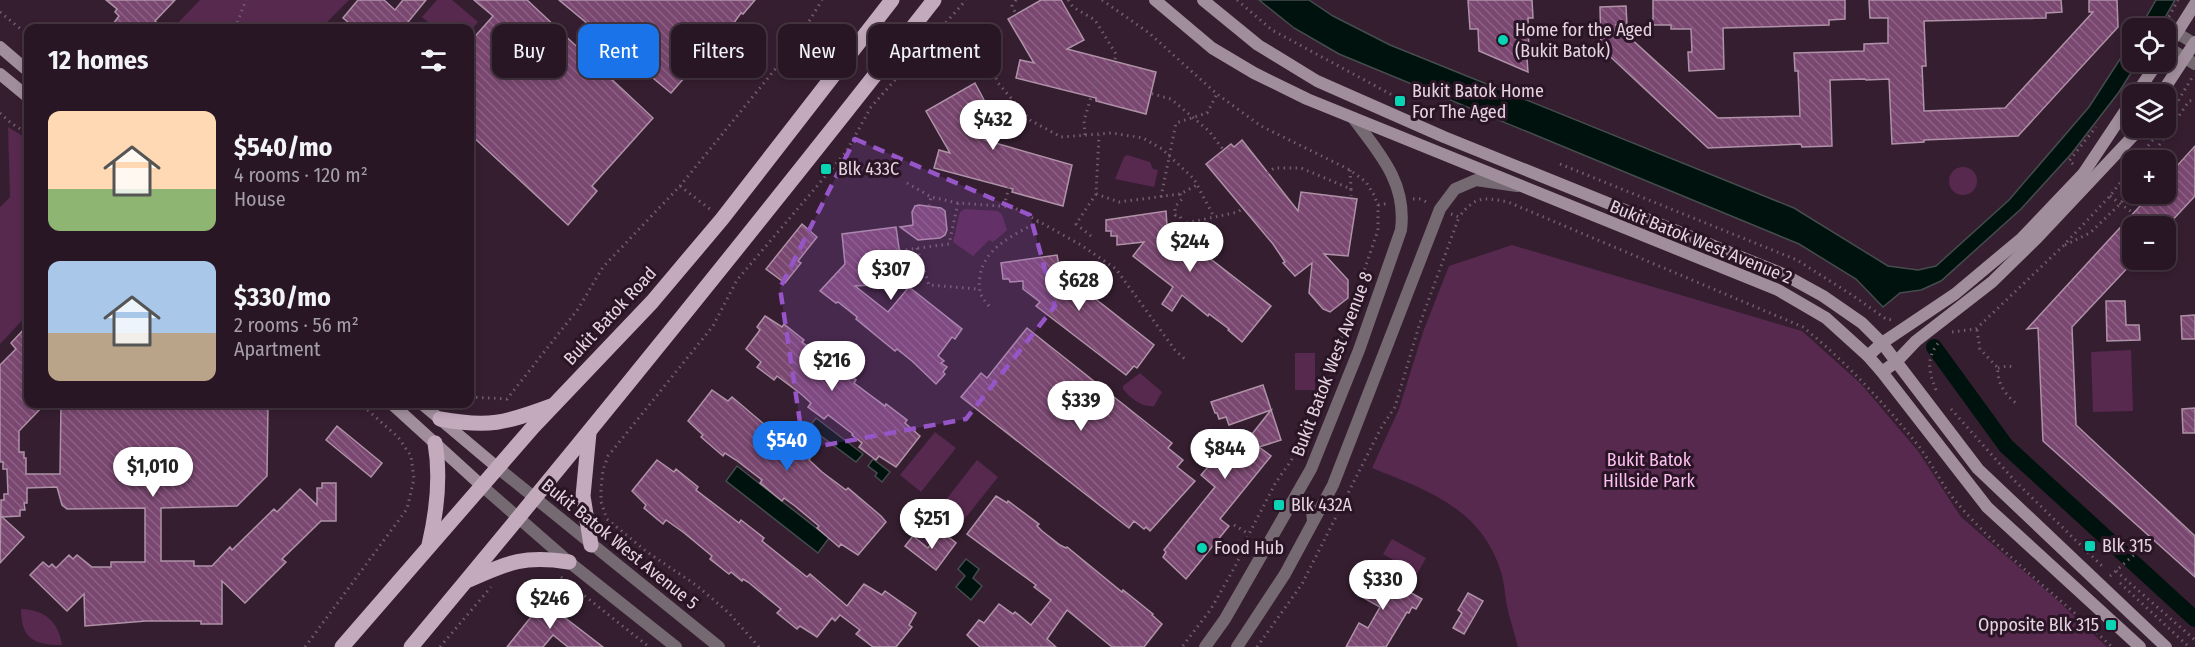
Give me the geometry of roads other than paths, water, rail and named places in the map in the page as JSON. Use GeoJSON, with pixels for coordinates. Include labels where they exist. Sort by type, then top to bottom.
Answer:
{"type":"FeatureCollection","features":[{"type":"Feature","properties":{"kind":"main road","name":"Bukit Batok Road"},"geometry":{"type":"LineString","coordinates":[[342,647],[554,405],[652,302],[722,219],[892,0]]}},
{"type":"Feature","properties":{"kind":"main road"},"geometry":{"type":"LineString","coordinates":[[411,647],[536,499],[773,206],[934,0]]}},
{"type":"Feature","properties":{"kind":"main road","name":"Bukit Batok West Avenue 2"},"geometry":{"type":"LineString","coordinates":[[1155,0],[1212,48],[1254,73],[1307,99],[1778,290],[1826,318],[1882,372],[1987,507],[2140,647]]}},
{"type":"Feature","properties":{"kind":"main road","name":"Bukit Batok West Avenue 2"},"geometry":{"type":"LineString","coordinates":[[1203,0],[1258,45],[1317,81],[1444,137],[1783,274],[1823,296],[1862,323],[1882,344],[1978,469],[2166,647]]}},
{"type":"Feature","properties":{"kind":"main road"},"geometry":{"type":"LineString","coordinates":[[2177,33],[2195,4]]}},
{"type":"Feature","properties":{"kind":"main road"},"geometry":{"type":"LineString","coordinates":[[2169,84],[2190,61],[2195,43]]}},
{"type":"Feature","properties":{"kind":"main road"},"geometry":{"type":"LineString","coordinates":[[0,47],[24,68]]}},
{"type":"Feature","properties":{"kind":"main road"},"geometry":{"type":"LineString","coordinates":[[0,74],[24,94]]}},
{"type":"Feature","properties":{"kind":"main road"},"geometry":{"type":"LineString","coordinates":[[1868,356],[1955,294],[2022,238],[2083,174],[2122,116]]}},
{"type":"Feature","properties":{"kind":"main road"},"geometry":{"type":"LineString","coordinates":[[1882,372],[1896,362],[1916,341],[1992,282],[2092,181],[2130,138]]}},
{"type":"Feature","properties":{"kind":"main road"},"geometry":{"type":"LineString","coordinates":[[440,419],[485,424],[514,419],[554,405]]}},
{"type":"Feature","properties":{"kind":"main road"},"geometry":{"type":"LineString","coordinates":[[396,408],[483,486]]}},
{"type":"Feature","properties":{"kind":"main road"},"geometry":{"type":"LineString","coordinates":[[427,408],[498,468]]}},
{"type":"Feature","properties":{"kind":"main road"},"geometry":{"type":"LineString","coordinates":[[589,433],[583,496],[591,545]]}},
{"type":"Feature","properties":{"kind":"main road"},"geometry":{"type":"LineString","coordinates":[[428,548],[437,504],[439,461],[435,443]]}},
{"type":"Feature","properties":{"kind":"main road"},"geometry":{"type":"LineString","coordinates":[[465,582],[517,560],[547,558],[569,562]]}},
{"type":"Feature","properties":{"kind":"street"},"geometry":{"type":"LineString","coordinates":[[2177,33],[2195,43]]}},
{"type":"Feature","properties":{"kind":"street"},"geometry":{"type":"LineString","coordinates":[[2176,53],[2190,61]]}},
{"type":"Feature","properties":{"kind":"street","name":"Bukit Batok West Avenue 8"},"geometry":{"type":"LineString","coordinates":[[1205,647],[1225,619],[1311,469],[1359,350],[1401,230],[1402,199],[1390,168],[1353,118]]}},
{"type":"Feature","properties":{"kind":"street"},"geometry":{"type":"LineString","coordinates":[[1238,647],[1285,574],[1333,485],[1440,209],[1455,189],[1476,180],[1521,187]]}},
{"type":"Feature","properties":{"kind":"street","name":"Bukit Batok West Avenue 5"},"geometry":{"type":"LineString","coordinates":[[498,468],[719,647]]}},
{"type":"Feature","properties":{"kind":"street"},"geometry":{"type":"LineString","coordinates":[[483,486],[569,562],[676,647]]}},
{"type":"Feature","properties":{"kind":"street"},"geometry":{"type":"LineString","coordinates":[[1289,508],[1298,504],[1306,506],[1312,511],[1313,521]]}},
{"type":"Feature","properties":{"kind":"waterway"},"geometry":{"type":"LineString","coordinates":[[1934,347],[2006,446],[2195,619]]}},
{"type":"Feature","properties":{"kind":"place","name":"Home for the Aged (Bukit Batok)"},"geometry":{"type":"Point","coordinates":[1503,40]}},
{"type":"Feature","properties":{"kind":"place","name":"Bukit Batok Home For The Aged"},"geometry":{"type":"Point","coordinates":[1400,101]}},
{"type":"Feature","properties":{"kind":"place","name":"Blk 433C"},"geometry":{"type":"Point","coordinates":[826,169]}},
{"type":"Feature","properties":{"kind":"place","name":"Blk 432A"},"geometry":{"type":"Point","coordinates":[1279,505]}},
{"type":"Feature","properties":{"kind":"place","name":"Blk 315"},"geometry":{"type":"Point","coordinates":[2090,546]}},
{"type":"Feature","properties":{"kind":"place","name":"Food Hub"},"geometry":{"type":"Point","coordinates":[1202,548]}},
{"type":"Feature","properties":{"kind":"place","name":"Opposite Blk 315"},"geometry":{"type":"Point","coordinates":[2111,625]}},
{"type":"Feature","properties":{"kind":"park label","name":"Bukit Batok Hillside Park"},"geometry":{"type":"Point","coordinates":[1649,470]}}]}
